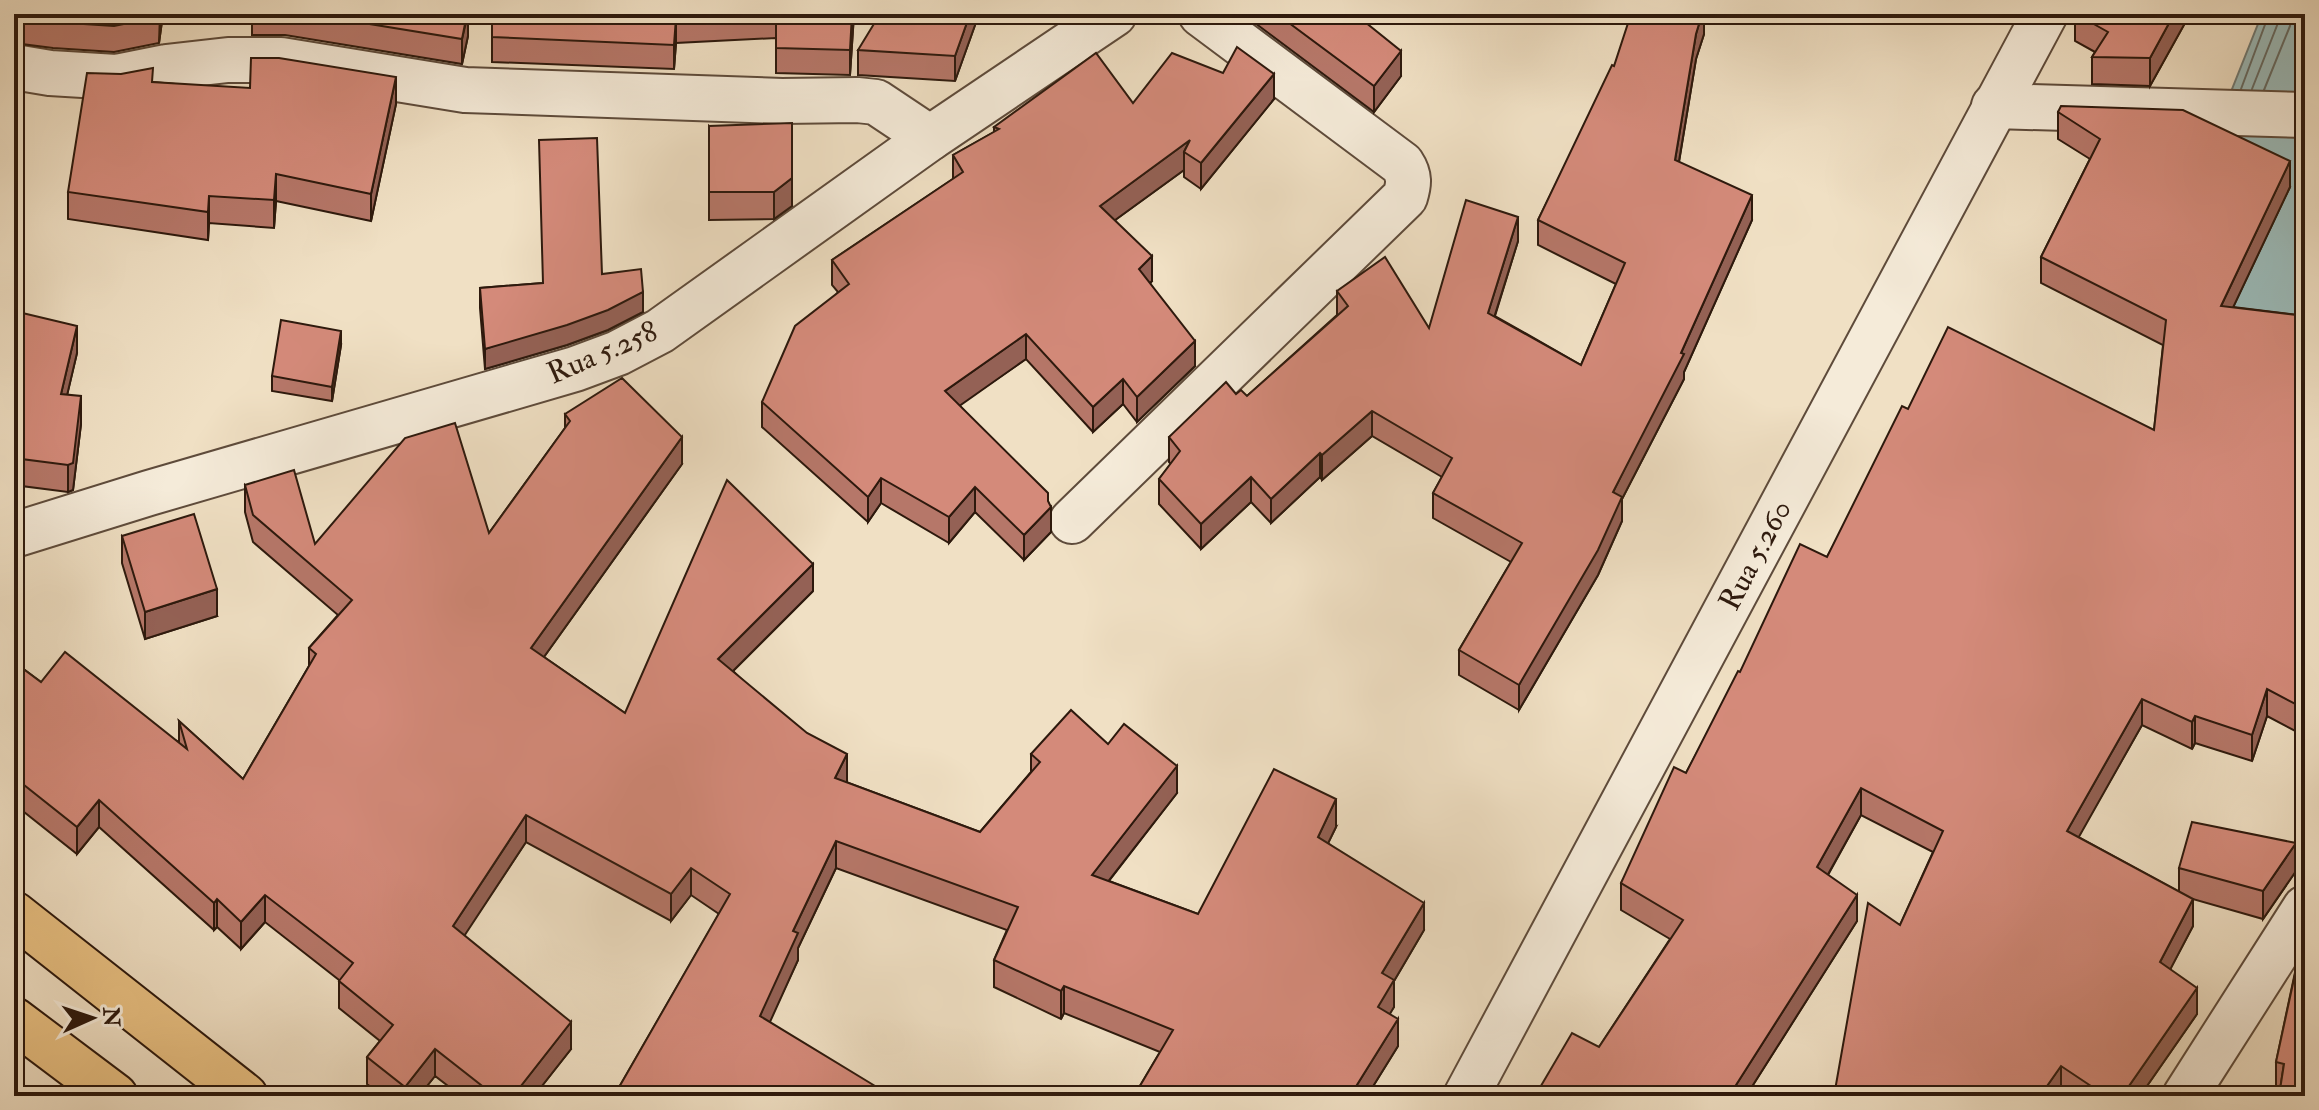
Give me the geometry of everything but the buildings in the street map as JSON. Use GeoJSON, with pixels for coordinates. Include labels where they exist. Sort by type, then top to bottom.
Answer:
{"type":"FeatureCollection","features":[{"type":"Feature","properties":{"kind":"highway"},"geometry":{"type":"LineString","coordinates":[[14,914],[245,1096]]}},
{"type":"Feature","properties":{"kind":"highway"},"geometry":{"type":"LineString","coordinates":[[14,1020],[115,1096]]}},
{"type":"Feature","properties":{"kind":"street","name":"Rua 5.258"},"geometry":{"type":"LineString","coordinates":[[14,535],[164,488],[575,369],[618,353],[660,331],[930,138],[1114,14]]}},
{"type":"Feature","properties":{"kind":"street"},"geometry":{"type":"LineString","coordinates":[[1072,521],[1405,197],[1409,184],[1408,173],[1402,164],[1201,14]]}},
{"type":"Feature","properties":{"kind":"street","name":"Rua 5.260"},"geometry":{"type":"LineString","coordinates":[[1466,1096],[2045,14]]}},
{"type":"Feature","properties":{"kind":"street"},"geometry":{"type":"LineString","coordinates":[[14,67],[50,73],[116,77],[228,60],[281,60],[465,90],[782,101],[857,100],[876,102],[930,138]]}},
{"type":"Feature","properties":{"kind":"street"},"geometry":{"type":"LineString","coordinates":[[1994,106],[2305,115]]}},
{"type":"Feature","properties":{"kind":"street"},"geometry":{"type":"LineString","coordinates":[[2185,1096],[2305,908]]}},
{"type":"Feature","properties":{"kind":"water"},"geometry":{"type":"Polygon","coordinates":[[[2262,14],[2305,14],[2305,420],[2175,321],[2183,212],[2262,14]]]}}]}
